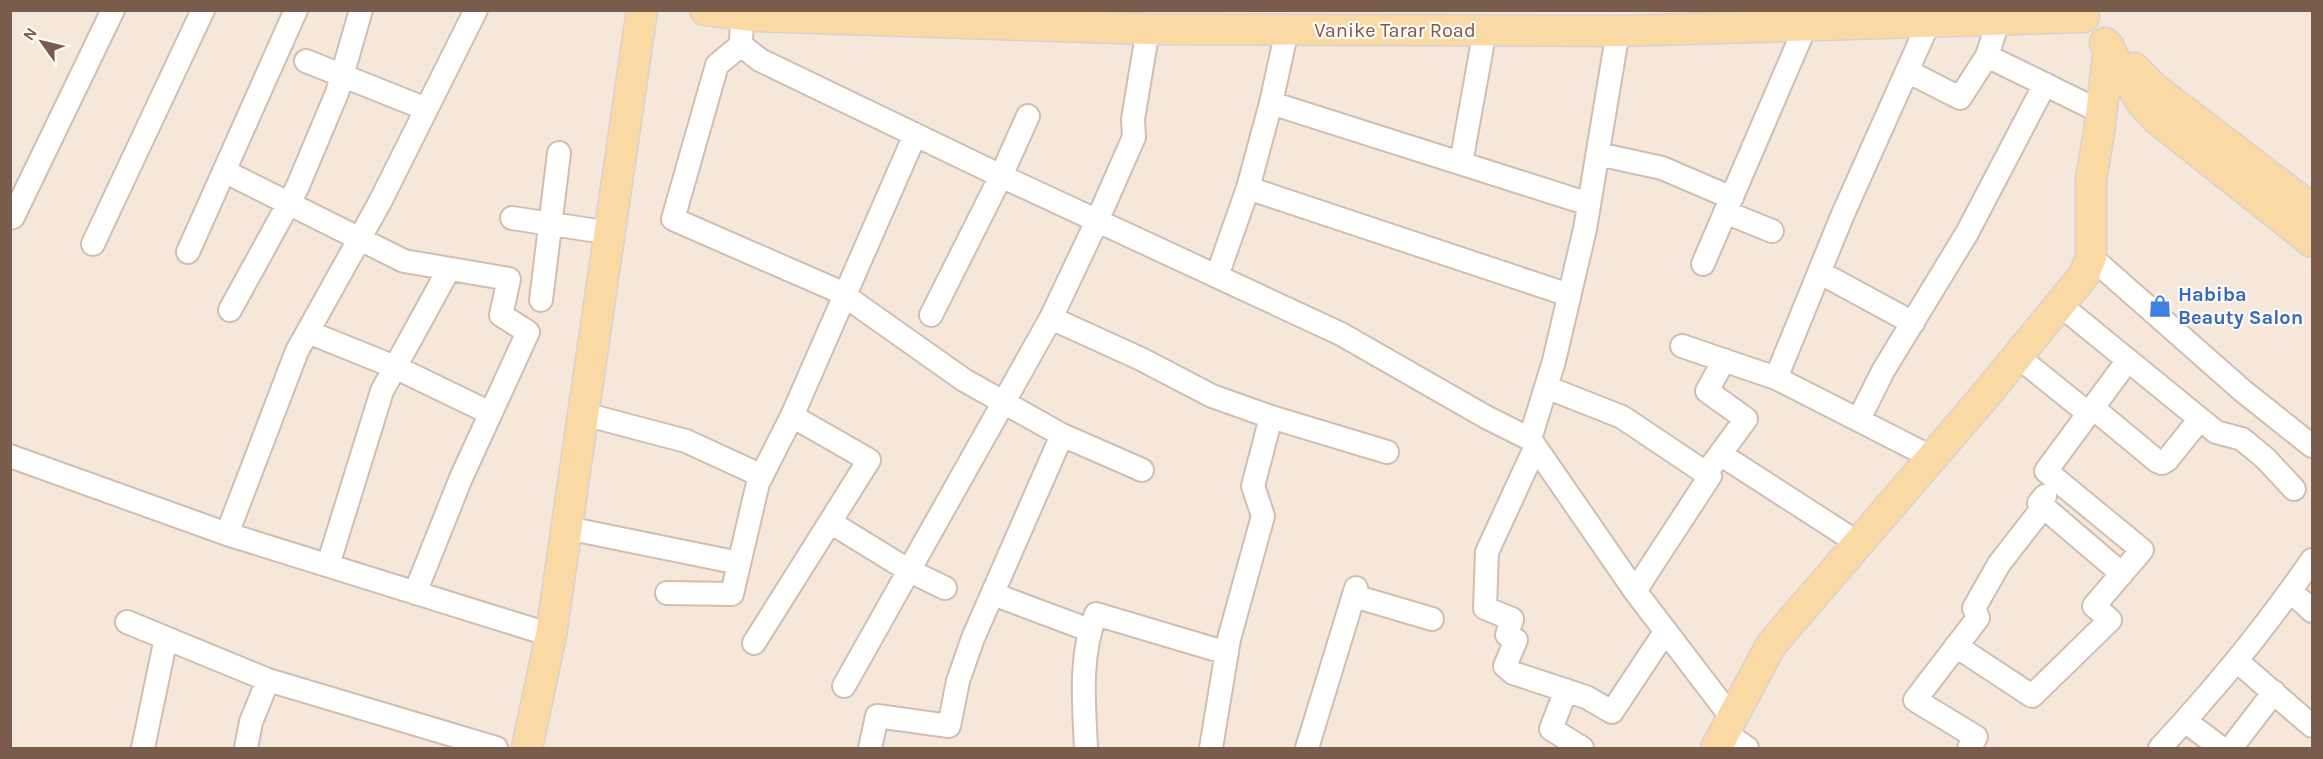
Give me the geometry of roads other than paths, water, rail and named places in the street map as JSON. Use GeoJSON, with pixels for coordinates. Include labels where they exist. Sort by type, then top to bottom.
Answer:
{"type":"FeatureCollection","features":[{"type":"Feature","properties":{"kind":"main road"},"geometry":{"type":"LineString","coordinates":[[527,748],[551,636],[642,10]]}},
{"type":"Feature","properties":{"kind":"main road","name":"Vanike Tarar Road"},"geometry":{"type":"LineString","coordinates":[[705,10],[746,14],[1109,19],[1148,29],[1235,20],[1287,30],[1324,20],[1485,30],[1615,24],[1806,25],[1929,22],[1999,20],[2085,13]]}},
{"type":"Feature","properties":{"kind":"main road"},"geometry":{"type":"LineString","coordinates":[[2085,13],[2109,47],[2142,104],[2157,119],[2313,242]]}},
{"type":"Feature","properties":{"kind":"main road"},"geometry":{"type":"LineString","coordinates":[[2085,13],[2154,88],[2313,209]]}},
{"type":"Feature","properties":{"kind":"main road"},"geometry":{"type":"LineString","coordinates":[[1730,737],[1772,645],[2084,275],[2091,257],[2091,180],[2109,47]]}},
{"type":"Feature","properties":{"kind":"main road"},"geometry":{"type":"LineString","coordinates":[[2100,122],[2133,113],[2157,119]]}},
{"type":"Feature","properties":{"kind":"street"},"geometry":{"type":"LineString","coordinates":[[10,218],[113,10]]}},
{"type":"Feature","properties":{"kind":"street"},"geometry":{"type":"LineString","coordinates":[[93,244],[203,10]]}},
{"type":"Feature","properties":{"kind":"street"},"geometry":{"type":"LineString","coordinates":[[188,252],[296,10]]}},
{"type":"Feature","properties":{"kind":"street"},"geometry":{"type":"LineString","coordinates":[[230,310],[288,203],[332,104],[361,10]]}},
{"type":"Feature","properties":{"kind":"street"},"geometry":{"type":"LineString","coordinates":[[227,534],[297,351],[360,237],[476,10]]}},
{"type":"Feature","properties":{"kind":"street"},"geometry":{"type":"LineString","coordinates":[[746,14],[741,45],[717,65],[673,219],[845,296],[964,380],[1062,435],[1142,470]]}},
{"type":"Feature","properties":{"kind":"street"},"geometry":{"type":"LineString","coordinates":[[1907,71],[1960,98],[1987,56],[1999,20]]}},
{"type":"Feature","properties":{"kind":"street"},"geometry":{"type":"LineString","coordinates":[[1776,378],[1929,22]]}},
{"type":"Feature","properties":{"kind":"street"},"geometry":{"type":"LineString","coordinates":[[1615,24],[1598,154],[1569,295],[1532,443],[1487,552],[1485,608],[1512,620],[1507,635],[1516,640],[1505,666],[1513,673],[1566,690],[1612,712],[1665,632]]}},
{"type":"Feature","properties":{"kind":"street"},"geometry":{"type":"LineString","coordinates":[[1703,264],[1806,25]]}},
{"type":"Feature","properties":{"kind":"street"},"geometry":{"type":"LineString","coordinates":[[844,686],[1052,318],[1097,221],[1134,137],[1133,119],[1148,29]]}},
{"type":"Feature","properties":{"kind":"street"},"geometry":{"type":"LineString","coordinates":[[1217,276],[1248,188],[1271,103],[1287,30]]}},
{"type":"Feature","properties":{"kind":"street"},"geometry":{"type":"LineString","coordinates":[[1461,163],[1485,30]]}},
{"type":"Feature","properties":{"kind":"street"},"geometry":{"type":"LineString","coordinates":[[741,45],[760,60],[1001,177],[1341,334],[1532,443],[1665,632],[1730,737]]}},
{"type":"Feature","properties":{"kind":"street"},"geometry":{"type":"LineString","coordinates":[[1987,56],[2044,84],[2100,122]]}},
{"type":"Feature","properties":{"kind":"street"},"geometry":{"type":"LineString","coordinates":[[306,61],[426,109]]}},
{"type":"Feature","properties":{"kind":"street"},"geometry":{"type":"LineString","coordinates":[[1858,419],[1912,323],[1967,233],[2044,84]]}},
{"type":"Feature","properties":{"kind":"street"},"geometry":{"type":"LineString","coordinates":[[1271,103],[1589,204]]}},
{"type":"Feature","properties":{"kind":"street"},"geometry":{"type":"LineString","coordinates":[[931,315],[1001,177],[1028,116]]}},
{"type":"Feature","properties":{"kind":"street"},"geometry":{"type":"LineString","coordinates":[[667,593],[732,594],[758,483],[792,416],[915,135]]}},
{"type":"Feature","properties":{"kind":"street"},"geometry":{"type":"LineString","coordinates":[[541,300],[559,153]]}},
{"type":"Feature","properties":{"kind":"street"},"geometry":{"type":"LineString","coordinates":[[1598,154],[1662,168],[1772,231]]}},
{"type":"Feature","properties":{"kind":"street"},"geometry":{"type":"LineString","coordinates":[[224,171],[405,261],[509,279],[501,315],[528,332],[490,412],[415,593]]}},
{"type":"Feature","properties":{"kind":"street"},"geometry":{"type":"LineString","coordinates":[[1248,188],[1569,295]]}},
{"type":"Feature","properties":{"kind":"street"},"geometry":{"type":"LineString","coordinates":[[512,218],[611,232]]}},
{"type":"Feature","properties":{"kind":"street"},"geometry":{"type":"LineString","coordinates":[[2091,257],[2243,391],[2313,447]]}},
{"type":"Feature","properties":{"kind":"street"},"geometry":{"type":"LineString","coordinates":[[328,565],[382,391],[450,269]]}},
{"type":"Feature","properties":{"kind":"street"},"geometry":{"type":"LineString","coordinates":[[1820,272],[1912,323]]}},
{"type":"Feature","properties":{"kind":"street"},"geometry":{"type":"LineString","coordinates":[[2059,304],[2216,432],[2242,439],[2265,458],[2294,489]]}},
{"type":"Feature","properties":{"kind":"street"},"geometry":{"type":"LineString","coordinates":[[1052,318],[1141,359],[1212,396],[1271,417],[1388,452]]}},
{"type":"Feature","properties":{"kind":"street"},"geometry":{"type":"LineString","coordinates":[[308,332],[395,367],[490,412]]}},
{"type":"Feature","properties":{"kind":"street"},"geometry":{"type":"LineString","coordinates":[[1682,346],[1776,378],[1931,457]]}},
{"type":"Feature","properties":{"kind":"street"},"geometry":{"type":"LineString","coordinates":[[2017,356],[2157,461],[2167,460],[2200,419]]}},
{"type":"Feature","properties":{"kind":"street"},"geometry":{"type":"LineString","coordinates":[[1706,473],[1746,419],[1707,391],[1724,360]]}},
{"type":"Feature","properties":{"kind":"street"},"geometry":{"type":"LineString","coordinates":[[1956,646],[2032,696],[2110,620],[2094,606],[2142,550],[2046,471],[2128,360]]}},
{"type":"Feature","properties":{"kind":"street"},"geometry":{"type":"LineString","coordinates":[[1546,387],[1622,417],[1710,476],[1635,591]]}},
{"type":"Feature","properties":{"kind":"street"},"geometry":{"type":"LineString","coordinates":[[584,414],[686,441],[762,476]]}},
{"type":"Feature","properties":{"kind":"street"},"geometry":{"type":"LineString","coordinates":[[754,643],[869,460],[792,416]]}},
{"type":"Feature","properties":{"kind":"street"},"geometry":{"type":"LineString","coordinates":[[1211,748],[1227,653],[1263,516],[1253,486],[1271,417]]}},
{"type":"Feature","properties":{"kind":"street"},"geometry":{"type":"LineString","coordinates":[[870,748],[877,716],[949,726],[958,681],[973,638],[1062,435]]}},
{"type":"Feature","properties":{"kind":"street"},"geometry":{"type":"LineString","coordinates":[[1720,454],[1858,543]]}},
{"type":"Feature","properties":{"kind":"street"},"geometry":{"type":"LineString","coordinates":[[10,456],[227,534],[551,636]]}},
{"type":"Feature","properties":{"kind":"street"},"geometry":{"type":"LineString","coordinates":[[2057,481],[2039,503],[2122,574]]}},
{"type":"Feature","properties":{"kind":"street"},"geometry":{"type":"LineString","coordinates":[[1969,748],[1976,737],[1915,700],[1978,618],[1974,608],[1999,564],[2044,506]]}},
{"type":"Feature","properties":{"kind":"street"},"geometry":{"type":"LineString","coordinates":[[830,522],[909,570],[945,588]]}},
{"type":"Feature","properties":{"kind":"street"},"geometry":{"type":"LineString","coordinates":[[567,528],[739,563]]}},
{"type":"Feature","properties":{"kind":"street"},"geometry":{"type":"LineString","coordinates":[[2160,748],[2237,661],[2313,560]]}},
{"type":"Feature","properties":{"kind":"street"},"geometry":{"type":"LineString","coordinates":[[2291,591],[2313,611]]}},
{"type":"Feature","properties":{"kind":"street"},"geometry":{"type":"LineString","coordinates":[[1307,748],[1355,592],[1432,619]]}},
{"type":"Feature","properties":{"kind":"street"},"geometry":{"type":"LineString","coordinates":[[993,594],[1089,630]]}},
{"type":"Feature","properties":{"kind":"street"},"geometry":{"type":"LineString","coordinates":[[1086,748],[1085,674],[1089,630],[1096,614],[1227,653]]}},
{"type":"Feature","properties":{"kind":"street"},"geometry":{"type":"LineString","coordinates":[[127,622],[268,680],[496,748]]}},
{"type":"Feature","properties":{"kind":"street"},"geometry":{"type":"LineString","coordinates":[[143,748],[166,638]]}},
{"type":"Feature","properties":{"kind":"street"},"geometry":{"type":"LineString","coordinates":[[2237,661],[2313,726]]}},
{"type":"Feature","properties":{"kind":"street"},"geometry":{"type":"LineString","coordinates":[[246,748],[251,722],[268,680]]}},
{"type":"Feature","properties":{"kind":"street"},"geometry":{"type":"LineString","coordinates":[[1566,690],[1551,729],[1582,748]]}},
{"type":"Feature","properties":{"kind":"street"},"geometry":{"type":"LineString","coordinates":[[2231,748],[2274,692]]}},
{"type":"Feature","properties":{"kind":"street"},"geometry":{"type":"LineString","coordinates":[[2186,721],[2221,748]]}},
{"type":"Feature","properties":{"kind":"place","name":"Habiba Beauty Salon"},"geometry":{"type":"Point","coordinates":[2160,306]}}]}
